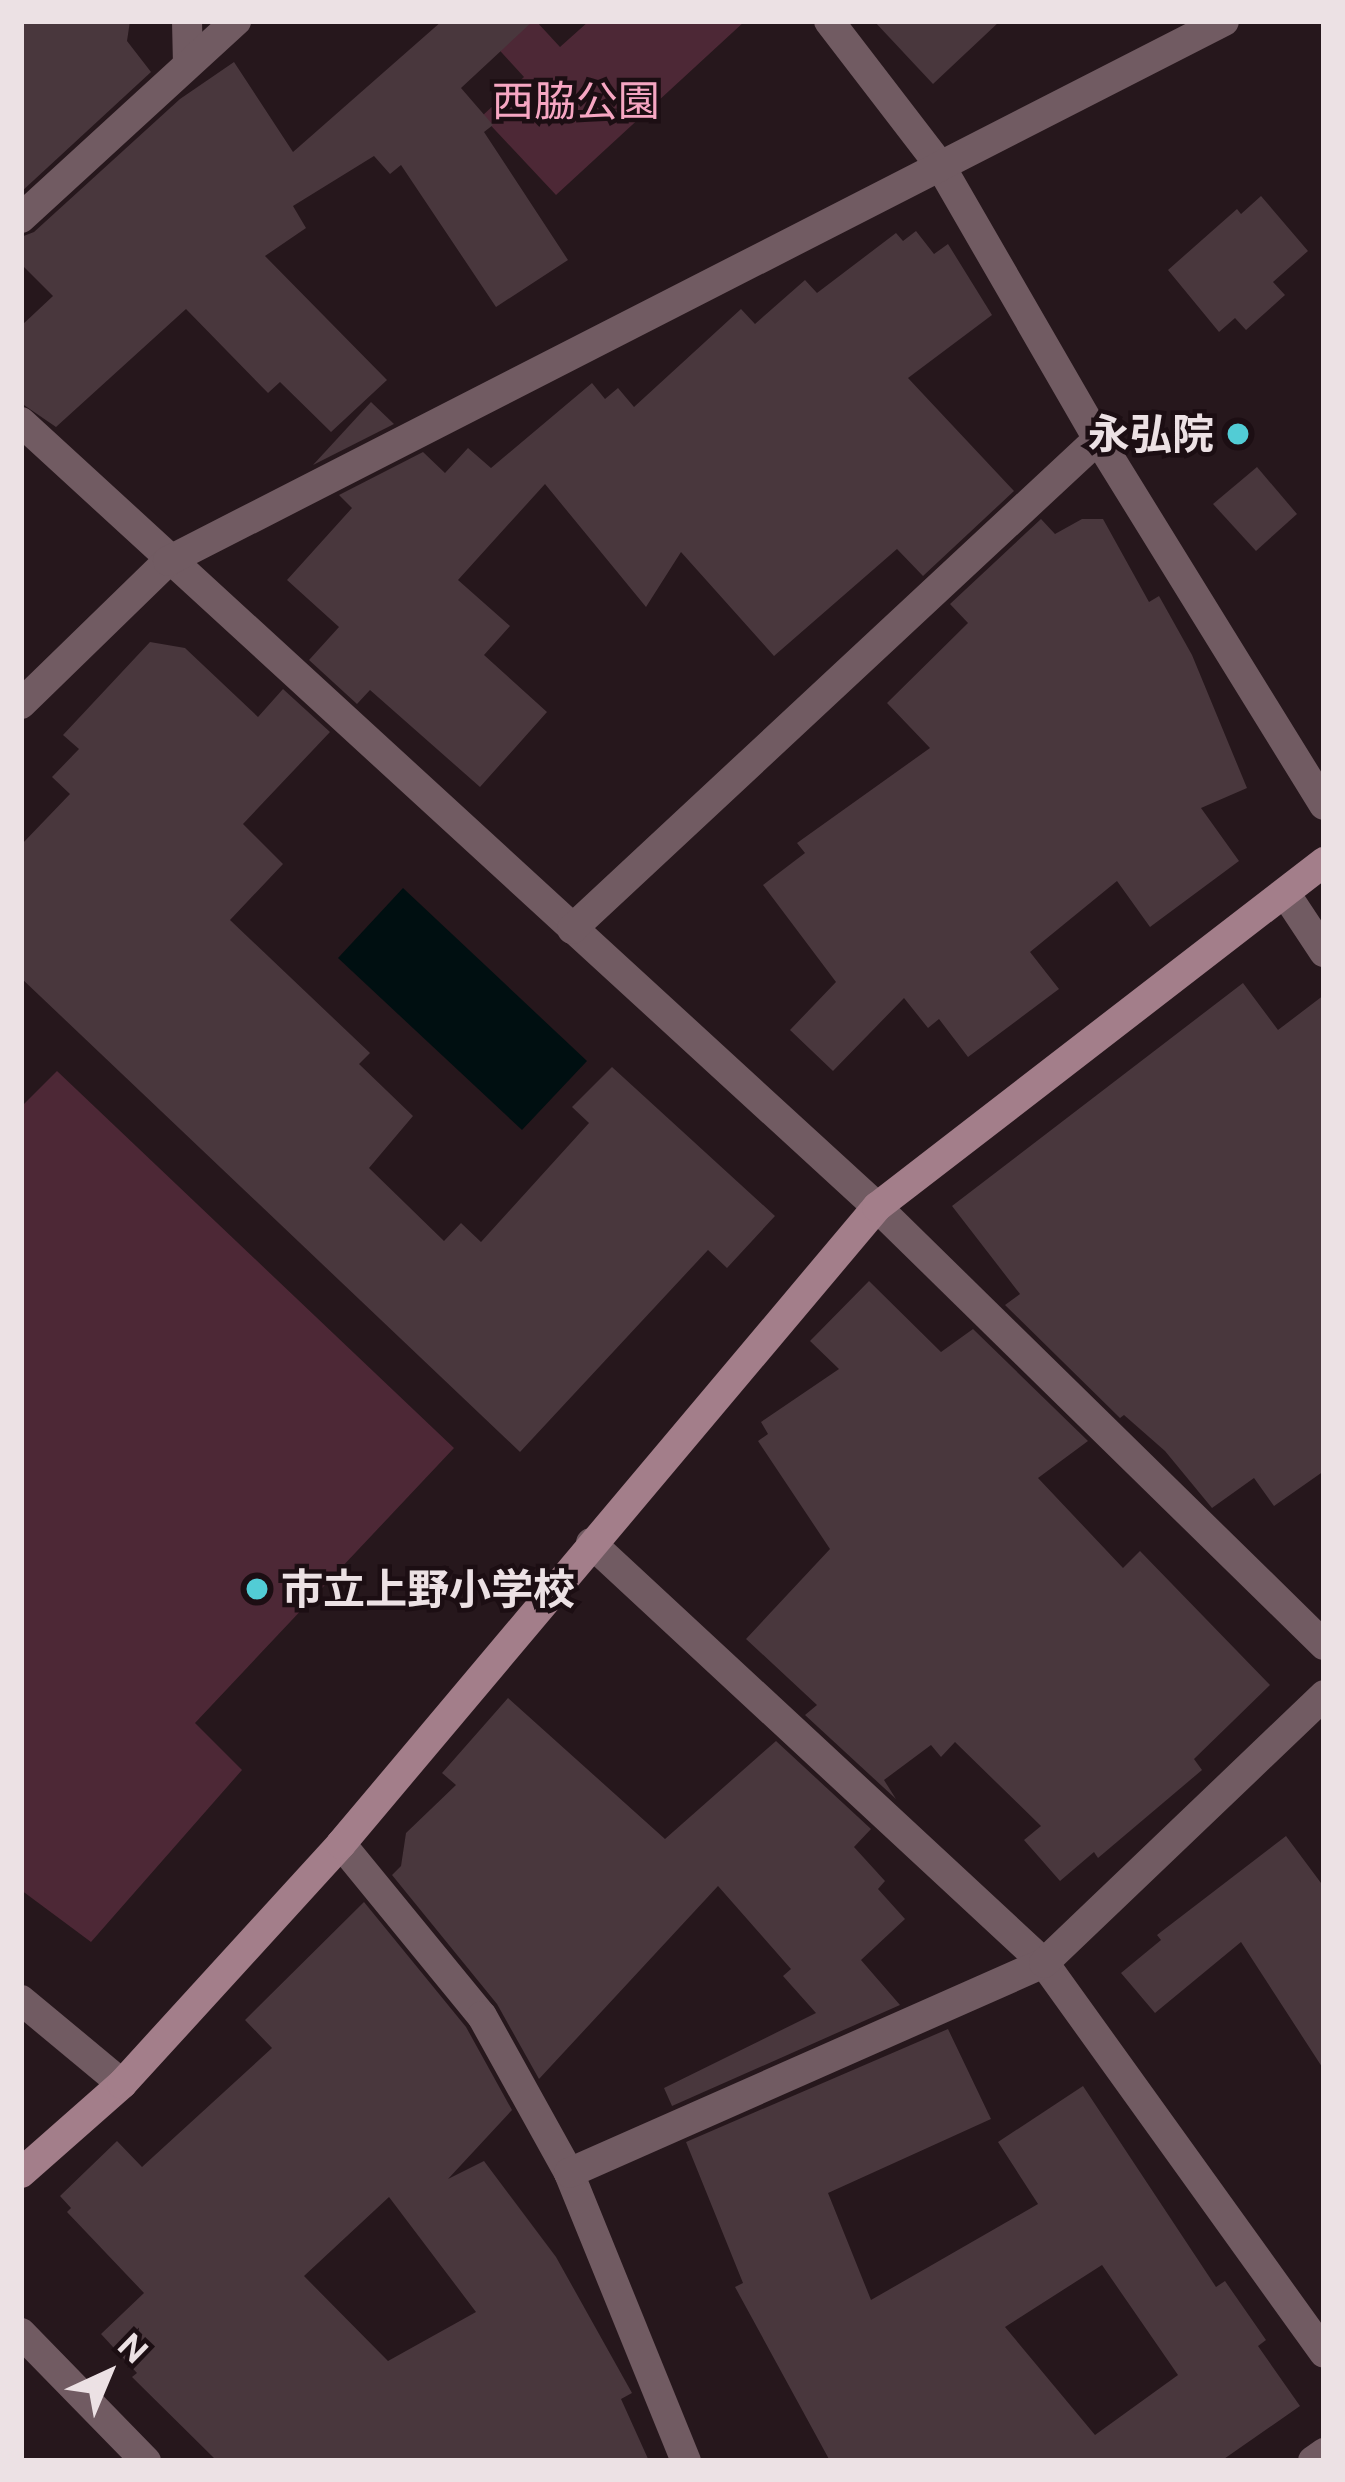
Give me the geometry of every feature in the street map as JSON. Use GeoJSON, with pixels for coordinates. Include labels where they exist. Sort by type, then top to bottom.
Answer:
{"type":"FeatureCollection","features":[{"type":"Feature","properties":{"kind":"street"},"geometry":{"type":"LineString","coordinates":[[187,21],[188,64]]}},
{"type":"Feature","properties":{"kind":"street"},"geometry":{"type":"LineString","coordinates":[[21,218],[236,21]]}},
{"type":"Feature","properties":{"kind":"street"},"geometry":{"type":"LineString","coordinates":[[829,21],[940,167],[1098,439],[1324,805]]}},
{"type":"Feature","properties":{"kind":"street"},"geometry":{"type":"LineString","coordinates":[[21,704],[168,561],[1224,21]]}},
{"type":"Feature","properties":{"kind":"street"},"geometry":{"type":"LineString","coordinates":[[21,422],[877,1207],[1324,1646]]}},
{"type":"Feature","properties":{"kind":"street"},"geometry":{"type":"LineString","coordinates":[[572,929],[1098,439]]}},
{"type":"Feature","properties":{"kind":"street"},"geometry":{"type":"LineString","coordinates":[[21,2173],[122,2084],[341,1844],[877,1207],[1324,862]]}},
{"type":"Feature","properties":{"kind":"street"},"geometry":{"type":"LineString","coordinates":[[1286,893],[1324,952]]}},
{"type":"Feature","properties":{"kind":"street"},"geometry":{"type":"LineString","coordinates":[[591,1543],[1044,1964],[1324,2353]]}},
{"type":"Feature","properties":{"kind":"street"},"geometry":{"type":"LineString","coordinates":[[569,2174],[1044,1964],[1324,1695]]}},
{"type":"Feature","properties":{"kind":"street"},"geometry":{"type":"LineString","coordinates":[[341,1844],[482,2016],[569,2174],[686,2461]]}},
{"type":"Feature","properties":{"kind":"street"},"geometry":{"type":"LineString","coordinates":[[21,2000],[122,2084]]}},
{"type":"Feature","properties":{"kind":"street"},"geometry":{"type":"LineString","coordinates":[[21,2333],[146,2461]]}},
{"type":"Feature","properties":{"kind":"street"},"geometry":{"type":"LineString","coordinates":[[1312,2461],[1324,2453]]}},
{"type":"Feature","properties":{"kind":"green space","name":"西脇公園"},"geometry":{"type":"Polygon","coordinates":[[[473,21],[536,21],[560,47],[589,21],[745,21],[556,195],[482,116],[524,77],[473,21]]]}},
{"type":"Feature","properties":{"kind":"green space"},"geometry":{"type":"Polygon","coordinates":[[[57,1071],[454,1448],[195,1723],[242,1770],[91,1942],[21,1890],[21,1107],[57,1071]]]}},
{"type":"Feature","properties":{"kind":"shaded area"},"geometry":{"type":"Polygon","coordinates":[[[403,888],[587,1061],[522,1130],[338,958],[403,888]]]}},
{"type":"Feature","properties":{"kind":"building"},"geometry":{"type":"Polygon","coordinates":[[[21,21],[130,21],[127,41],[151,72],[21,192],[21,21]]]}},
{"type":"Feature","properties":{"kind":"building"},"geometry":{"type":"Polygon","coordinates":[[[442,21],[533,21],[461,88],[493,125],[484,132],[568,260],[496,307],[401,165],[390,174],[374,156],[293,206],[306,228],[265,256],[387,380],[331,432],[280,382],[268,393],[186,309],[56,427],[21,403],[21,326],[53,296],[21,264],[21,237],[34,232],[180,99],[234,62],[293,152],[442,21]]]}},
{"type":"Feature","properties":{"kind":"building"},"geometry":{"type":"Polygon","coordinates":[[[874,21],[1000,21],[933,84],[874,21]]]}},
{"type":"Feature","properties":{"kind":"building"},"geometry":{"type":"Polygon","coordinates":[[[1261,196],[1308,251],[1273,282],[1285,295],[1246,330],[1235,318],[1219,332],[1168,270],[1237,209],[1241,214],[1261,196]]]}},
{"type":"Feature","properties":{"kind":"building"},"geometry":{"type":"Polygon","coordinates":[[[916,231],[934,254],[948,244],[992,315],[908,378],[1014,491],[923,576],[897,549],[774,656],[681,552],[646,607],[545,484],[458,580],[510,626],[484,655],[547,712],[480,787],[370,690],[357,704],[309,660],[339,627],[287,580],[352,508],[339,495],[423,452],[445,473],[468,448],[491,468],[592,383],[605,399],[618,388],[634,407],[741,309],[755,324],[805,280],[817,293],[896,233],[903,241],[916,231]]]}},
{"type":"Feature","properties":{"kind":"building"},"geometry":{"type":"Polygon","coordinates":[[[371,402],[394,424],[313,465],[371,402]]]}},
{"type":"Feature","properties":{"kind":"building"},"geometry":{"type":"Polygon","coordinates":[[[1257,467],[1297,514],[1256,551],[1213,504],[1257,467]]]}},
{"type":"Feature","properties":{"kind":"building"},"geometry":{"type":"Polygon","coordinates":[[[1041,519],[1055,534],[1082,519],[1103,519],[1149,602],[1159,596],[1192,655],[1247,788],[1201,808],[1239,861],[1150,927],[1117,881],[1030,952],[1059,989],[968,1057],[939,1019],[928,1028],[904,998],[833,1071],[790,1030],[836,982],[763,885],[805,853],[797,843],[930,748],[887,703],[968,623],[950,604],[1041,519]]]}},
{"type":"Feature","properties":{"kind":"building"},"geometry":{"type":"Polygon","coordinates":[[[150,642],[185,648],[258,717],[283,689],[330,732],[243,824],[283,864],[230,920],[370,1053],[359,1064],[413,1116],[369,1168],[444,1241],[461,1223],[481,1242],[589,1123],[572,1107],[612,1067],[775,1216],[727,1268],[708,1250],[520,1452],[21,978],[21,845],[70,794],[52,777],[79,749],[63,735],[150,642]]]}},
{"type":"Feature","properties":{"kind":"building"},"geometry":{"type":"Polygon","coordinates":[[[1243,983],[1278,1030],[1324,995],[1324,1471],[1274,1506],[1254,1478],[1212,1508],[1165,1451],[1124,1415],[1120,1418],[1005,1305],[1020,1294],[952,1206],[1243,983]]]}},
{"type":"Feature","properties":{"kind":"building"},"geometry":{"type":"Polygon","coordinates":[[[869,1281],[941,1352],[973,1329],[1088,1441],[1038,1478],[1123,1568],[1140,1551],[1270,1685],[1194,1759],[1202,1770],[1098,1858],[1094,1852],[1060,1881],[1024,1840],[1041,1826],[955,1742],[941,1757],[931,1745],[884,1780],[896,1799],[805,1715],[817,1705],[746,1639],[830,1549],[758,1441],[768,1434],[761,1422],[839,1369],[810,1341],[869,1281]]]}},
{"type":"Feature","properties":{"kind":"building"},"geometry":{"type":"Polygon","coordinates":[[[508,1698],[665,1839],[776,1741],[871,1829],[854,1847],[885,1881],[878,1889],[905,1919],[861,1960],[900,2005],[672,2106],[664,2088],[816,2013],[783,1976],[791,1969],[718,1886],[539,2079],[497,2004],[392,1875],[401,1866],[406,1833],[456,1785],[442,1773],[508,1698]]]}},
{"type":"Feature","properties":{"kind":"building"},"geometry":{"type":"Polygon","coordinates":[[[1286,1836],[1324,1887],[1324,2070],[1241,1942],[1155,2013],[1121,1973],[1161,1940],[1157,1935],[1286,1836]]]}},
{"type":"Feature","properties":{"kind":"building"},"geometry":{"type":"Polygon","coordinates":[[[364,1902],[466,2027],[512,2110],[448,2179],[484,2161],[556,2257],[632,2393],[621,2399],[649,2461],[217,2461],[132,2377],[137,2373],[101,2334],[144,2293],[67,2212],[71,2208],[60,2196],[117,2141],[142,2167],[272,2048],[245,2020],[364,1902]],[[389,2197],[304,2276],[388,2361],[476,2312],[389,2197]]]}},
{"type":"Feature","properties":{"kind":"building"},"geometry":{"type":"Polygon","coordinates":[[[948,2029],[991,2119],[828,2193],[871,2300],[1038,2204],[998,2142],[1083,2086],[1216,2287],[1225,2281],[1266,2340],[1258,2346],[1300,2406],[1221,2461],[830,2461],[735,2287],[743,2283],[686,2142],[948,2029]],[[1102,2265],[1005,2327],[1095,2435],[1178,2375],[1102,2265]]]}},
{"type":"Feature","properties":{"kind":"place","name":"永弘院"},"geometry":{"type":"Point","coordinates":[1238,434]}},
{"type":"Feature","properties":{"kind":"place","name":"市立上野小学校"},"geometry":{"type":"Point","coordinates":[257,1589]}}]}
